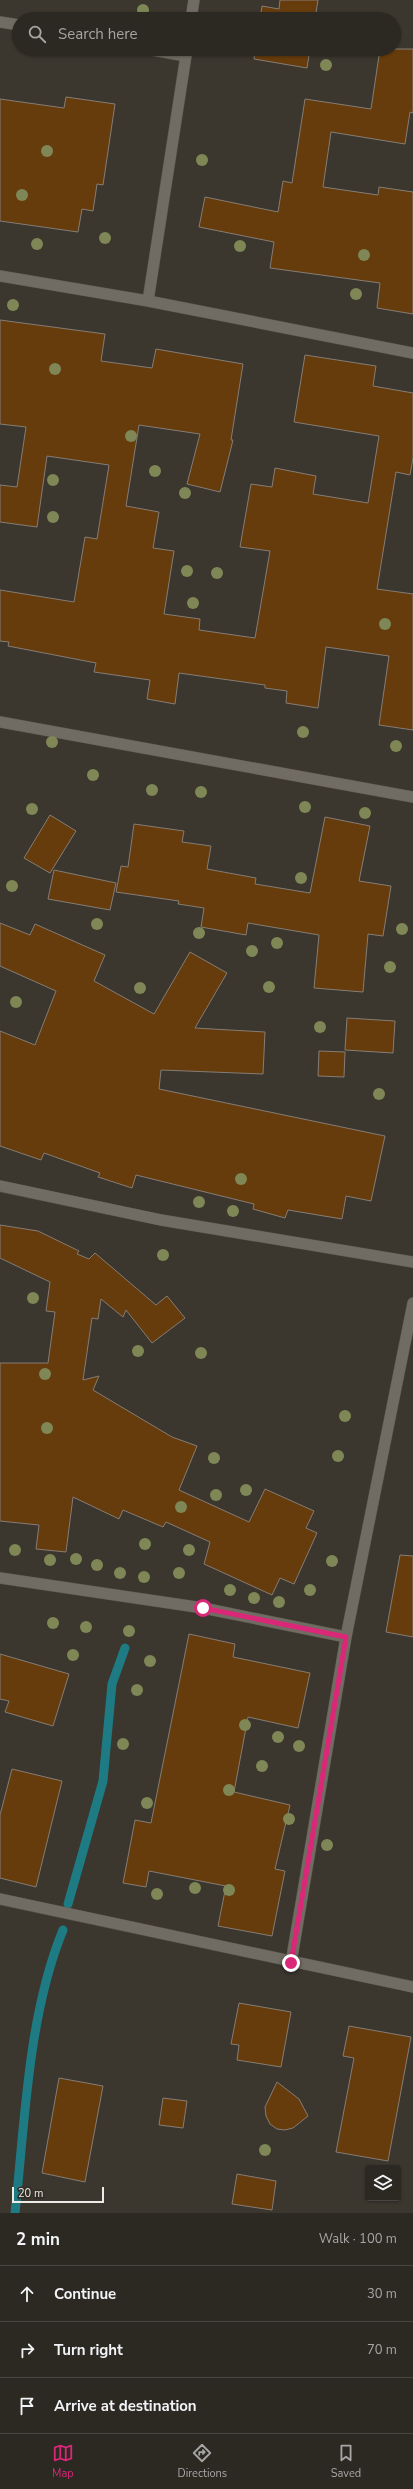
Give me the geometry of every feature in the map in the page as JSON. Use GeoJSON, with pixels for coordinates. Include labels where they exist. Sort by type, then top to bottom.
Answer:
{"type":"FeatureCollection","features":[{"type":"Feature","properties":{"kind":"street"},"geometry":{"type":"LineString","coordinates":[[192,12],[194,0]]}},
{"type":"Feature","properties":{"kind":"street"},"geometry":{"type":"LineString","coordinates":[[0,22],[12,24]]}},
{"type":"Feature","properties":{"kind":"street"},"geometry":{"type":"LineString","coordinates":[[148,301],[186,56]]}},
{"type":"Feature","properties":{"kind":"street"},"geometry":{"type":"LineString","coordinates":[[0,276],[148,301],[413,353]]}},
{"type":"Feature","properties":{"kind":"street"},"geometry":{"type":"LineString","coordinates":[[0,722],[413,797]]}},
{"type":"Feature","properties":{"kind":"street"},"geometry":{"type":"LineString","coordinates":[[0,1186],[161,1220],[413,1262]]}},
{"type":"Feature","properties":{"kind":"street"},"geometry":{"type":"LineString","coordinates":[[291,1963],[346,1637],[413,1303]]}},
{"type":"Feature","properties":{"kind":"street"},"geometry":{"type":"LineString","coordinates":[[0,1578],[203,1608],[346,1637]]}},
{"type":"Feature","properties":{"kind":"street"},"geometry":{"type":"LineString","coordinates":[[0,1900],[413,1988]]}},
{"type":"Feature","properties":{"kind":"building"},"geometry":{"type":"Polygon","coordinates":[[[280,0],[318,0],[316,12],[261,12],[262,6],[279,9],[280,0]]]}},
{"type":"Feature","properties":{"kind":"building"},"geometry":{"type":"Polygon","coordinates":[[[401,49],[413,49],[413,113],[410,112],[405,144],[331,132],[323,187],[378,195],[379,187],[413,192],[413,314],[377,308],[380,283],[270,268],[274,242],[199,227],[205,197],[278,212],[283,181],[292,183],[305,99],[371,109],[379,56],[401,56],[401,49]]]}},
{"type":"Feature","properties":{"kind":"building"},"geometry":{"type":"Polygon","coordinates":[[[254,56],[309,56],[307,68],[254,59],[254,56]]]}},
{"type":"Feature","properties":{"kind":"building"},"geometry":{"type":"Polygon","coordinates":[[[66,97],[115,104],[103,185],[97,184],[93,211],[82,209],[78,232],[0,221],[0,99],[64,108],[66,97]]]}},
{"type":"Feature","properties":{"kind":"building"},"geometry":{"type":"Polygon","coordinates":[[[0,320],[105,334],[101,361],[152,368],[156,349],[243,364],[231,440],[233,440],[220,492],[187,484],[200,434],[139,425],[126,506],[159,512],[153,548],[174,551],[164,614],[200,619],[199,630],[255,638],[270,551],[240,547],[251,484],[272,487],[275,468],[316,476],[313,494],[368,503],[379,436],[294,422],[305,355],[376,366],[373,386],[413,393],[413,458],[410,475],[396,472],[377,589],[413,594],[413,730],[379,725],[389,656],[326,647],[318,708],[286,703],[287,691],[265,688],[265,685],[179,673],[175,704],[147,699],[150,680],[94,672],[96,663],[8,646],[9,642],[0,641],[0,590],[74,602],[85,537],[97,539],[109,465],[47,456],[37,527],[0,522],[0,485],[17,487],[26,427],[0,424],[0,320]]]}},
{"type":"Feature","properties":{"kind":"building"},"geometry":{"type":"Polygon","coordinates":[[[50,815],[76,831],[50,873],[24,858],[50,815]]]}},
{"type":"Feature","properties":{"kind":"building"},"geometry":{"type":"Polygon","coordinates":[[[325,817],[370,826],[359,881],[391,886],[383,936],[368,934],[363,992],[314,988],[319,935],[248,923],[246,935],[201,927],[204,908],[178,904],[179,901],[116,892],[121,866],[128,867],[134,824],[184,831],[182,842],[211,846],[207,869],[256,878],[255,884],[310,893],[325,817]]]}},
{"type":"Feature","properties":{"kind":"building"},"geometry":{"type":"Polygon","coordinates":[[[54,870],[116,883],[110,910],[48,899],[54,870]]]}},
{"type":"Feature","properties":{"kind":"building"},"geometry":{"type":"Polygon","coordinates":[[[0,923],[30,935],[35,924],[105,955],[94,981],[154,1014],[190,952],[227,973],[195,1028],[265,1032],[263,1074],[161,1070],[159,1089],[385,1136],[371,1201],[346,1196],[342,1219],[288,1210],[285,1218],[253,1209],[254,1204],[136,1175],[132,1188],[98,1177],[100,1173],[44,1153],[41,1160],[0,1146],[0,1031],[35,1045],[56,991],[0,966],[0,923]]]}},
{"type":"Feature","properties":{"kind":"building"},"geometry":{"type":"Polygon","coordinates":[[[347,1018],[395,1021],[393,1053],[345,1050],[347,1018]]]}},
{"type":"Feature","properties":{"kind":"building"},"geometry":{"type":"Polygon","coordinates":[[[319,1051],[345,1052],[344,1077],[318,1076],[319,1051]]]}},
{"type":"Feature","properties":{"kind":"building"},"geometry":{"type":"Polygon","coordinates":[[[0,1225],[38,1231],[79,1251],[77,1254],[89,1259],[95,1253],[156,1305],[167,1296],[185,1318],[152,1343],[126,1310],[123,1317],[101,1299],[98,1319],[92,1318],[83,1380],[99,1376],[93,1390],[172,1437],[197,1446],[179,1490],[249,1522],[265,1489],[314,1511],[306,1528],[317,1533],[294,1584],[280,1578],[272,1595],[204,1564],[210,1542],[166,1522],[163,1527],[123,1510],[119,1519],[73,1497],[66,1552],[36,1549],[39,1525],[0,1521],[0,1363],[48,1363],[55,1312],[46,1311],[50,1282],[0,1258],[0,1225]]]}},
{"type":"Feature","properties":{"kind":"building"},"geometry":{"type":"Polygon","coordinates":[[[400,1555],[413,1556],[413,1637],[386,1632],[400,1555]]]}},
{"type":"Feature","properties":{"kind":"building"},"geometry":{"type":"Polygon","coordinates":[[[189,1634],[235,1644],[233,1657],[310,1673],[298,1728],[248,1717],[234,1792],[290,1805],[275,1869],[285,1871],[272,1936],[218,1926],[226,1886],[149,1871],[146,1887],[123,1883],[135,1820],[151,1823],[189,1634]]]}},
{"type":"Feature","properties":{"kind":"building"},"geometry":{"type":"Polygon","coordinates":[[[0,1654],[69,1674],[53,1726],[5,1712],[9,1701],[0,1699],[0,1654]]]}},
{"type":"Feature","properties":{"kind":"building"},"geometry":{"type":"Polygon","coordinates":[[[12,1769],[62,1781],[36,1887],[0,1878],[0,1815],[12,1769]]]}},
{"type":"Feature","properties":{"kind":"building"},"geometry":{"type":"Polygon","coordinates":[[[239,2003],[291,2012],[281,2067],[237,2060],[239,2045],[231,2044],[239,2003]]]}},
{"type":"Feature","properties":{"kind":"building"},"geometry":{"type":"Polygon","coordinates":[[[349,2026],[411,2037],[388,2161],[336,2152],[354,2058],[343,2056],[349,2026]]]}},
{"type":"Feature","properties":{"kind":"building"},"geometry":{"type":"Polygon","coordinates":[[[59,2078],[103,2086],[85,2182],[42,2173],[59,2078]]]}},
{"type":"Feature","properties":{"kind":"building"},"geometry":{"type":"Polygon","coordinates":[[[277,2082],[299,2099],[308,2116],[293,2128],[285,2130],[277,2129],[270,2124],[266,2116],[265,2107],[277,2082]]]}},
{"type":"Feature","properties":{"kind":"building"},"geometry":{"type":"Polygon","coordinates":[[[163,2098],[187,2101],[183,2128],[159,2125],[163,2098]]]}},
{"type":"Feature","properties":{"kind":"building"},"geometry":{"type":"Polygon","coordinates":[[[237,2174],[276,2181],[272,2210],[232,2204],[237,2174]]]}},
{"type":"Feature","properties":{"kind":"waterway"},"geometry":{"type":"LineString","coordinates":[[68,1904],[103,1781],[112,1684],[125,1648]]}},
{"type":"Feature","properties":{"kind":"waterway"},"geometry":{"type":"LineString","coordinates":[[15,2213],[25,2105],[35,2033],[51,1963],[63,1930]]}},
{"type":"Feature","properties":{"kind":"route"},"geometry":{"type":"LineString","coordinates":[[203,1608],[346,1637],[291,1963]]}}]}
